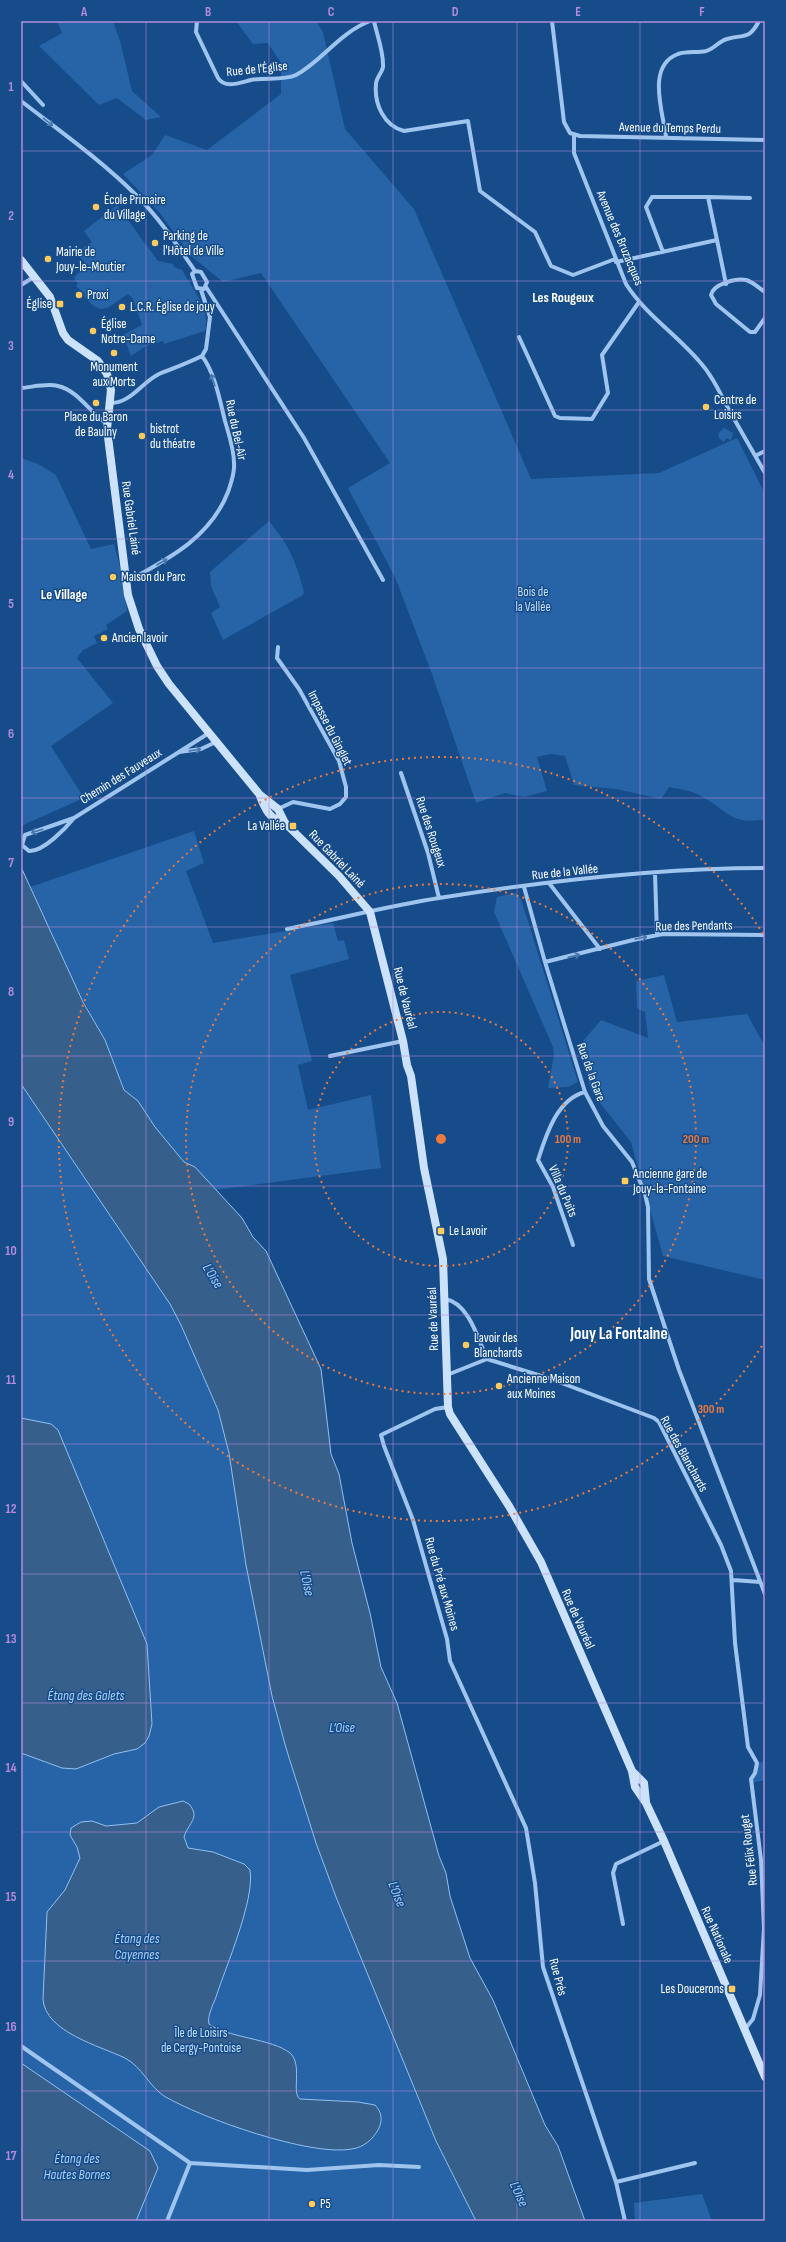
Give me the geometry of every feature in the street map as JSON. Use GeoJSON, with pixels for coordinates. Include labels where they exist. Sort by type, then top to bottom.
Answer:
{"type":"FeatureCollection","features":[{"type":"Feature","properties":{"kind":"street","name":"Rue de l'Église"},"geometry":{"type":"LineString","coordinates":[[197,21],[196,32],[218,78],[222,84],[227,85],[255,79],[295,75],[362,22],[370,21]]}},
{"type":"Feature","properties":{"kind":"street"},"geometry":{"type":"LineString","coordinates":[[374,21],[382,63],[382,70],[376,83],[381,115],[404,131],[468,121],[480,191],[535,232],[551,266],[573,275],[616,261],[716,240]]}},
{"type":"Feature","properties":{"kind":"street"},"geometry":{"type":"LineString","coordinates":[[552,21],[564,122],[568,131],[574,135]]}},
{"type":"Feature","properties":{"kind":"street"},"geometry":{"type":"LineString","coordinates":[[666,137],[659,89],[660,76],[666,62],[682,53],[705,51],[726,39],[747,36],[752,32],[759,21]]}},
{"type":"Feature","properties":{"kind":"street"},"geometry":{"type":"LineString","coordinates":[[21,81],[43,105]]}},
{"type":"Feature","properties":{"kind":"street"},"geometry":{"type":"LineString","coordinates":[[21,101],[102,164],[138,197],[163,225],[195,271],[201,272],[207,282],[206,287],[304,438],[383,580]]}},
{"type":"Feature","properties":{"kind":"street","name":"Avenue du Temps Perdu"},"geometry":{"type":"LineString","coordinates":[[574,135],[765,140]]}},
{"type":"Feature","properties":{"kind":"street","name":"Avenue des Bruzacques"},"geometry":{"type":"LineString","coordinates":[[574,135],[574,153],[626,284],[639,302],[689,349],[705,368],[757,455],[765,473]]}},
{"type":"Feature","properties":{"kind":"street"},"geometry":{"type":"LineString","coordinates":[[663,252],[646,207],[652,197],[750,198]]}},
{"type":"Feature","properties":{"kind":"street"},"geometry":{"type":"LineString","coordinates":[[708,197],[726,284]]}},
{"type":"Feature","properties":{"kind":"street","name":"Rue Gabriel Lainé"},"geometry":{"type":"LineString","coordinates":[[21,260],[50,297],[63,333],[68,340],[105,369],[110,384],[110,403],[107,424],[132,609],[157,666],[169,684],[260,795],[278,809],[285,823],[339,876],[370,912]]}},
{"type":"Feature","properties":{"kind":"street"},"geometry":{"type":"LineString","coordinates":[[110,403],[121,403],[158,375],[202,356],[206,349],[210,317],[201,290],[197,288],[192,279],[192,274],[195,271]]}},
{"type":"Feature","properties":{"kind":"street"},"geometry":{"type":"LineString","coordinates":[[21,285],[34,277]]}},
{"type":"Feature","properties":{"kind":"street"},"geometry":{"type":"LineString","coordinates":[[765,292],[747,281],[715,287],[711,297],[716,304],[750,332],[755,332],[765,318]]}},
{"type":"Feature","properties":{"kind":"street"},"geometry":{"type":"LineString","coordinates":[[201,290],[206,287]]}},
{"type":"Feature","properties":{"kind":"street"},"geometry":{"type":"LineString","coordinates":[[519,337],[555,416],[560,418],[592,419],[608,393],[602,355],[639,302]]}},
{"type":"Feature","properties":{"kind":"street","name":"Rue du Bel-Air"},"geometry":{"type":"LineString","coordinates":[[128,581],[190,544],[218,513],[230,485],[234,463],[232,448],[207,363],[202,356]]}},
{"type":"Feature","properties":{"kind":"street"},"geometry":{"type":"LineString","coordinates":[[21,388],[54,386],[66,389],[75,394],[97,418],[107,424]]}},
{"type":"Feature","properties":{"kind":"street"},"geometry":{"type":"LineString","coordinates":[[757,455],[765,451]]}},
{"type":"Feature","properties":{"kind":"street","name":"Impasse du Ginglet"},"geometry":{"type":"LineString","coordinates":[[278,647],[277,658],[299,689],[339,761],[346,792],[344,801],[336,807],[330,809],[293,802],[278,809]]}},
{"type":"Feature","properties":{"kind":"street","name":"Chemin des Fauveaux"},"geometry":{"type":"LineString","coordinates":[[74,818],[63,832],[37,850],[30,851],[22,845],[25,835],[74,818],[209,733]]}},
{"type":"Feature","properties":{"kind":"street","name":"Chemin des Fauveaux"},"geometry":{"type":"LineString","coordinates":[[179,752],[201,749],[216,742]]}},
{"type":"Feature","properties":{"kind":"street","name":"Rue des Rougeux"},"geometry":{"type":"LineString","coordinates":[[401,773],[428,853],[439,898]]}},
{"type":"Feature","properties":{"kind":"street","name":"Rue Gabriel Lainé"},"geometry":{"type":"LineString","coordinates":[[260,795],[266,812],[273,818],[285,823]]}},
{"type":"Feature","properties":{"kind":"street","name":"Rue de la Vallée"},"geometry":{"type":"LineString","coordinates":[[287,929],[439,898],[549,883],[722,868],[765,868]]}},
{"type":"Feature","properties":{"kind":"street"},"geometry":{"type":"LineString","coordinates":[[655,873],[657,935]]}},
{"type":"Feature","properties":{"kind":"street"},"geometry":{"type":"LineString","coordinates":[[549,883],[600,950]]}},
{"type":"Feature","properties":{"kind":"street","name":"Rue de la Gare"},"geometry":{"type":"LineString","coordinates":[[524,887],[545,962],[585,1092],[603,1126],[632,1162],[645,1194],[648,1207],[649,1279],[679,1370],[765,1594]]}},
{"type":"Feature","properties":{"kind":"street","name":"Rue de Vauréal"},"geometry":{"type":"LineString","coordinates":[[370,912],[403,1041],[406,1061],[411,1076],[416,1101],[424,1168],[443,1259],[448,1406],[452,1417],[509,1506],[541,1562],[599,1697]]}},
{"type":"Feature","properties":{"kind":"street","name":"Rue des Pendants"},"geometry":{"type":"LineString","coordinates":[[545,962],[600,950],[657,935],[681,934],[765,936]]}},
{"type":"Feature","properties":{"kind":"street"},"geometry":{"type":"LineString","coordinates":[[330,1056],[403,1041]]}},
{"type":"Feature","properties":{"kind":"street","name":"Villa du Puits"},"geometry":{"type":"LineString","coordinates":[[573,1245],[553,1187],[538,1160],[546,1136],[562,1108],[574,1095],[585,1092]]}},
{"type":"Feature","properties":{"kind":"street"},"geometry":{"type":"LineString","coordinates":[[444,1299],[450,1300],[461,1307],[487,1359],[447,1374]]}},
{"type":"Feature","properties":{"kind":"street","name":"Rue des Blanchards"},"geometry":{"type":"LineString","coordinates":[[487,1359],[556,1381],[654,1418],[658,1422],[721,1545],[733,1580],[735,1643],[738,1669]]}},
{"type":"Feature","properties":{"kind":"street","name":"Rue du Pré aux Moines"},"geometry":{"type":"LineString","coordinates":[[448,1406],[435,1409],[381,1435],[413,1520],[447,1639],[450,1661],[484,1737]]}},
{"type":"Feature","properties":{"kind":"street"},"geometry":{"type":"LineString","coordinates":[[733,1580],[760,1582]]}},
{"type":"Feature","properties":{"kind":"street","name":"Rue Félix Rouget"},"geometry":{"type":"LineString","coordinates":[[738,1669],[748,1747],[757,1763],[755,1773],[751,1779],[764,1897],[760,1995],[753,2019],[745,2029]]}},
{"type":"Feature","properties":{"kind":"street","name":"Rue Nationale"},"geometry":{"type":"LineString","coordinates":[[599,1697],[632,1771],[644,1783],[646,1803],[664,1841],[765,2078]]}},
{"type":"Feature","properties":{"kind":"street","name":"Rue Prés"},"geometry":{"type":"LineString","coordinates":[[484,1737],[526,1828],[535,1883],[543,1967],[616,2182],[625,2221]]}},
{"type":"Feature","properties":{"kind":"street"},"geometry":{"type":"LineString","coordinates":[[623,1924],[613,1873],[616,1864],[664,1841]]}},
{"type":"Feature","properties":{"kind":"street"},"geometry":{"type":"LineString","coordinates":[[21,2046],[190,2163],[293,2169],[328,2169],[379,2165],[418,2167]]}},
{"type":"Feature","properties":{"kind":"street"},"geometry":{"type":"LineString","coordinates":[[167,2221],[190,2163]]}},
{"type":"Feature","properties":{"kind":"street"},"geometry":{"type":"LineString","coordinates":[[616,2182],[695,2163]]}},
{"type":"Feature","properties":{"kind":"green space"},"geometry":{"type":"Polygon","coordinates":[[[57,21],[113,21],[120,41],[132,91],[161,117],[146,120],[117,98],[99,105],[39,46],[62,33],[57,21]]]}},
{"type":"Feature","properties":{"kind":"green space","name":"Bois de la Vallée"},"geometry":{"type":"Polygon","coordinates":[[[236,21],[316,21],[323,32],[345,129],[414,209],[531,479],[659,473],[737,438],[765,494],[765,819],[753,821],[736,818],[695,793],[669,787],[661,799],[616,789],[574,785],[565,756],[551,754],[537,757],[547,791],[524,797],[505,793],[476,803],[432,674],[395,577],[348,488],[390,463],[261,273],[223,282],[191,256],[159,212],[123,174],[152,155],[165,135],[207,150],[281,94],[281,63],[268,43],[253,44],[236,21]]]}},
{"type":"Feature","properties":{"kind":"green space"},"geometry":{"type":"Polygon","coordinates":[[[117,205],[158,261],[173,264],[174,267],[182,270],[200,299],[205,315],[205,331],[164,344],[163,341],[146,346],[131,356],[123,335],[142,325],[133,299],[128,294],[110,306],[101,309],[90,303],[84,296],[85,294],[76,286],[78,284],[74,278],[86,264],[76,253],[92,242],[84,231],[117,205]]]}},
{"type":"Feature","properties":{"kind":"green space"},"geometry":{"type":"Polygon","coordinates":[[[724,428],[733,433],[731,440],[726,438],[724,442],[719,438],[718,434],[724,428]]]}},
{"type":"Feature","properties":{"kind":"green space"},"geometry":{"type":"Polygon","coordinates":[[[21,458],[38,464],[56,475],[91,549],[114,544],[125,586],[127,611],[106,625],[108,629],[94,636],[97,643],[83,650],[77,658],[113,703],[51,746],[84,798],[21,826],[21,458]]]}},
{"type":"Feature","properties":{"kind":"green space"},"geometry":{"type":"Polygon","coordinates":[[[269,521],[282,538],[295,562],[304,592],[303,595],[223,640],[211,613],[220,607],[211,586],[210,572],[269,521]]]}},
{"type":"Feature","properties":{"kind":"green space"},"geometry":{"type":"Polygon","coordinates":[[[194,831],[204,863],[186,871],[213,943],[333,923],[338,941],[344,940],[349,959],[290,975],[312,1061],[298,1065],[308,1110],[371,1095],[381,1168],[215,1190],[195,1167],[184,1162],[124,1090],[105,1040],[75,985],[30,887],[194,831]]]}},
{"type":"Feature","properties":{"kind":"green space"},"geometry":{"type":"Polygon","coordinates":[[[515,893],[521,899],[578,1082],[568,1087],[548,1088],[554,1055],[553,1047],[494,912],[497,897],[515,893]]]}},
{"type":"Feature","properties":{"kind":"green space"},"geometry":{"type":"Polygon","coordinates":[[[664,975],[677,1022],[747,1014],[763,1043],[765,1043],[765,1280],[663,1256],[631,1142],[592,1093],[578,1047],[601,1020],[648,1038],[645,1012],[637,1008],[636,981],[664,975]]]}},
{"type":"Feature","properties":{"kind":"green space","name":"Île de Loisirs de Cergy-Pontoise"},"geometry":{"type":"Polygon","coordinates":[[[21,1084],[170,1304],[181,1325],[218,1410],[229,1453],[246,1565],[272,1696],[286,1748],[336,1897],[436,2141],[476,2221],[21,2221],[21,1084]]]}},
{"type":"Feature","properties":{"kind":"green space"},"geometry":{"type":"Polygon","coordinates":[[[765,1755],[765,1780],[751,1783],[757,1763],[763,1762],[763,1756],[765,1755]]]}},
{"type":"Feature","properties":{"kind":"green space"},"geometry":{"type":"Polygon","coordinates":[[[702,2194],[712,2221],[635,2221],[634,2203],[702,2194]]]}},
{"type":"Feature","properties":{"kind":"water","name":"L’Oise"},"geometry":{"type":"Polygon","coordinates":[[[21,867],[83,1002],[105,1040],[124,1090],[138,1101],[155,1127],[184,1162],[195,1167],[242,1218],[253,1237],[266,1251],[321,1369],[331,1454],[339,1474],[352,1543],[370,1613],[381,1667],[397,1703],[439,1856],[446,1873],[450,1896],[470,1958],[493,2000],[545,2125],[558,2146],[585,2221],[476,2221],[436,2141],[336,1897],[316,1843],[286,1748],[272,1696],[246,1565],[229,1453],[218,1410],[181,1325],[170,1304],[21,1084],[21,867]]]}},
{"type":"Feature","properties":{"kind":"water","name":"Étang des Galets"},"geometry":{"type":"Polygon","coordinates":[[[21,1418],[51,1424],[58,1430],[147,1644],[152,1724],[149,1736],[145,1743],[137,1749],[114,1754],[76,1769],[62,1768],[21,1753],[21,1418]]]}},
{"type":"Feature","properties":{"kind":"water","name":"Étang des Cayennes"},"geometry":{"type":"Polygon","coordinates":[[[183,1801],[189,1804],[194,1813],[194,1817],[184,1837],[188,1848],[213,1852],[244,1864],[250,1870],[248,1898],[244,1915],[211,2010],[209,2024],[226,2032],[272,2044],[290,2053],[296,2064],[296,2091],[300,2099],[358,2102],[375,2105],[381,2117],[381,2123],[373,2137],[364,2145],[352,2149],[334,2150],[284,2142],[229,2125],[203,2115],[164,2096],[131,2062],[89,2043],[63,2029],[46,2011],[43,1999],[47,1912],[65,1890],[80,1858],[77,1847],[70,1835],[71,1828],[81,1822],[92,1821],[106,1826],[137,1823],[159,1807],[183,1801]]]}},
{"type":"Feature","properties":{"kind":"water","name":"Étang des Hautes Bornes"},"geometry":{"type":"Polygon","coordinates":[[[21,2063],[150,2151],[158,2168],[136,2221],[21,2221],[21,2063]]]}},
{"type":"Feature","properties":{"kind":"place","name":"École Primaire du Village"},"geometry":{"type":"Point","coordinates":[96,207]}},
{"type":"Feature","properties":{"kind":"place","name":"Parking de l'Hôtel de Ville"},"geometry":{"type":"Point","coordinates":[155,243]}},
{"type":"Feature","properties":{"kind":"place","name":"Mairie de Jouy-le-Moutier"},"geometry":{"type":"Point","coordinates":[48,259]}},
{"type":"Feature","properties":{"kind":"place","name":"Proxi"},"geometry":{"type":"Point","coordinates":[79,295]}},
{"type":"Feature","properties":{"kind":"place","name":"Église"},"geometry":{"type":"Point","coordinates":[60,304]}},
{"type":"Feature","properties":{"kind":"place","name":"L.C.R. Église de jouy"},"geometry":{"type":"Point","coordinates":[122,307]}},
{"type":"Feature","properties":{"kind":"place","name":"Église Notre-Dame"},"geometry":{"type":"Point","coordinates":[93,331]}},
{"type":"Feature","properties":{"kind":"place","name":"Monument aux Morts"},"geometry":{"type":"Point","coordinates":[114,353]}},
{"type":"Feature","properties":{"kind":"place","name":"Place du Baron de Baulny"},"geometry":{"type":"Point","coordinates":[96,403]}},
{"type":"Feature","properties":{"kind":"place","name":"Centre de Loisirs"},"geometry":{"type":"Point","coordinates":[706,407]}},
{"type":"Feature","properties":{"kind":"place","name":"bistrot du théatre"},"geometry":{"type":"Point","coordinates":[142,436]}},
{"type":"Feature","properties":{"kind":"place","name":"Maison du Parc"},"geometry":{"type":"Point","coordinates":[113,577]}},
{"type":"Feature","properties":{"kind":"place","name":"Ancien lavoir"},"geometry":{"type":"Point","coordinates":[104,638]}},
{"type":"Feature","properties":{"kind":"place","name":"La Vallée"},"geometry":{"type":"Point","coordinates":[293,826]}},
{"type":"Feature","properties":{"kind":"place","name":"Ancienne gare de Jouy-la-Fontaine"},"geometry":{"type":"Point","coordinates":[625,1181]}},
{"type":"Feature","properties":{"kind":"place","name":"Le Lavoir"},"geometry":{"type":"Point","coordinates":[441,1231]}},
{"type":"Feature","properties":{"kind":"place","name":"Lavoir des Blanchards"},"geometry":{"type":"Point","coordinates":[466,1345]}},
{"type":"Feature","properties":{"kind":"place","name":"Ancienne Maison aux Moines"},"geometry":{"type":"Point","coordinates":[499,1386]}},
{"type":"Feature","properties":{"kind":"place","name":"Les Doucerons"},"geometry":{"type":"Point","coordinates":[732,1989]}},
{"type":"Feature","properties":{"kind":"place","name":"P5"},"geometry":{"type":"Point","coordinates":[312,2204]}},
{"type":"Feature","properties":{"kind":"district","name":"Les Rougeux"},"geometry":{"type":"Point","coordinates":[563,297]}},
{"type":"Feature","properties":{"kind":"district","name":"Le Village"},"geometry":{"type":"Point","coordinates":[64,594]}},
{"type":"Feature","properties":{"kind":"district","name":"Jouy La Fontaine"},"geometry":{"type":"Point","coordinates":[619,1334]}},
{"type":"Feature","properties":{"kind":"water label","name":"L'Oise"},"geometry":{"type":"Point","coordinates":[213,1276]}},
{"type":"Feature","properties":{"kind":"water label","name":"L'Oise"},"geometry":{"type":"Point","coordinates":[307,1583]}},
{"type":"Feature","properties":{"kind":"water label","name":"L'Oise"},"geometry":{"type":"Point","coordinates":[397,1894]}},
{"type":"Feature","properties":{"kind":"water label","name":"L'Oise"},"geometry":{"type":"Point","coordinates":[519,2194]}}]}
